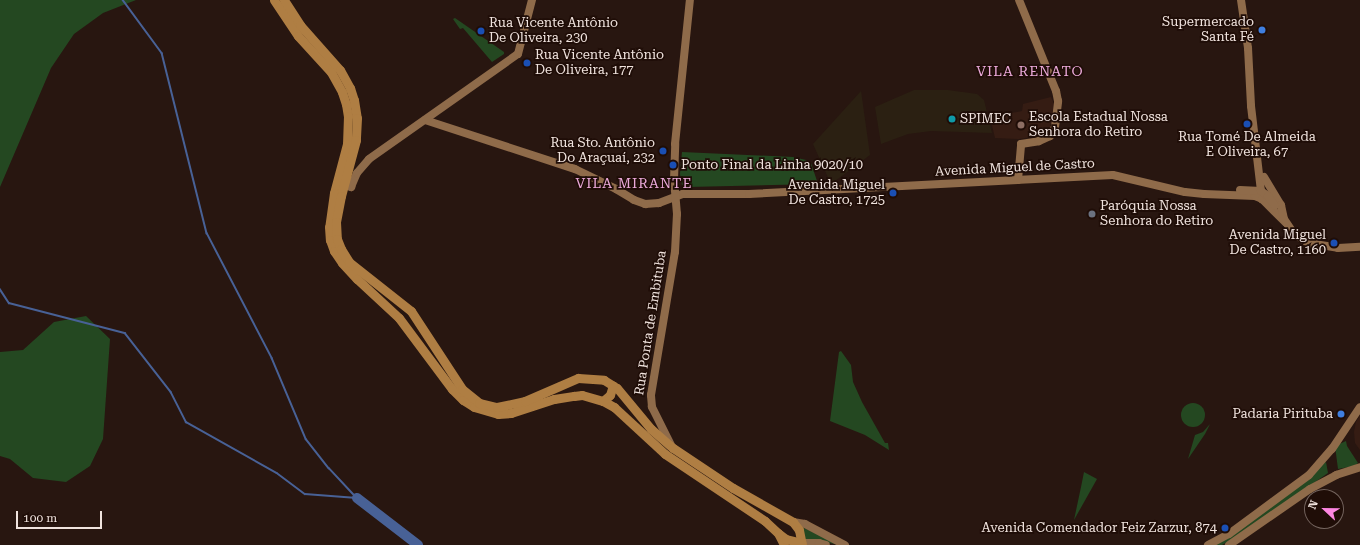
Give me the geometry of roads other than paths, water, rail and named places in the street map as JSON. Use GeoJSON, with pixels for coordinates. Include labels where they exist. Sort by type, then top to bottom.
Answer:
{"type":"FeatureCollection","features":[{"type":"Feature","properties":{"kind":"main road"},"geometry":{"type":"LineString","coordinates":[[274,0],[292,28],[331,72],[346,104],[348,116],[344,185],[329,227],[330,240],[334,251],[357,280],[399,318],[452,389],[463,400],[474,407],[498,414],[511,413],[554,399],[582,395],[603,401],[614,407],[665,454],[765,521],[786,539],[802,544],[799,530],[793,522],[785,516],[733,488],[673,448],[651,429],[613,385],[604,380],[578,378],[510,405],[489,406],[479,403],[470,397],[454,379],[437,349],[410,311],[349,262],[341,249],[337,238],[336,222],[356,140],[357,118],[354,100],[350,88],[340,70],[293,15],[284,0]]}},
{"type":"Feature","properties":{"kind":"main road"},"geometry":{"type":"LineString","coordinates":[[280,10],[293,15]]}},
{"type":"Feature","properties":{"kind":"main road"},"geometry":{"type":"LineString","coordinates":[[292,28],[293,15]]}},
{"type":"Feature","properties":{"kind":"main road"},"geometry":{"type":"LineString","coordinates":[[582,395],[579,388],[583,378]]}},
{"type":"Feature","properties":{"kind":"main road"},"geometry":{"type":"LineString","coordinates":[[603,401],[610,395],[613,385]]}},
{"type":"Feature","properties":{"kind":"main road"},"geometry":{"type":"LineString","coordinates":[[784,545],[778,533],[785,516]]}},
{"type":"Feature","properties":{"kind":"street"},"geometry":{"type":"LineString","coordinates":[[344,185],[369,159],[518,54],[532,0]]}},
{"type":"Feature","properties":{"kind":"street","name":"Rua Ponta de Embituba"},"geometry":{"type":"LineString","coordinates":[[673,448],[652,407],[650,395],[674,252],[680,196],[674,180],[675,144],[690,0]]}},
{"type":"Feature","properties":{"kind":"street"},"geometry":{"type":"LineString","coordinates":[[1018,180],[1021,144],[1046,139],[1053,132],[1058,111],[1056,91],[1019,0]]}},
{"type":"Feature","properties":{"kind":"street"},"geometry":{"type":"LineString","coordinates":[[1241,0],[1248,48],[1257,161],[1265,198],[1294,234],[1308,243],[1338,248],[1360,247]]}},
{"type":"Feature","properties":{"kind":"street","name":"Avenida Miguel de Castro"},"geometry":{"type":"LineString","coordinates":[[425,120],[575,169],[597,179],[634,200],[645,204],[659,203],[680,196],[748,194],[1113,175],[1185,192],[1251,195],[1265,198]]}},
{"type":"Feature","properties":{"kind":"street"},"geometry":{"type":"LineString","coordinates":[[1257,161],[1264,177],[1281,205],[1285,221]]}},
{"type":"Feature","properties":{"kind":"street"},"geometry":{"type":"LineString","coordinates":[[1264,177],[1265,198]]}},
{"type":"Feature","properties":{"kind":"street"},"geometry":{"type":"LineString","coordinates":[[1208,545],[1229,534],[1309,475],[1332,449],[1360,407]]}},
{"type":"Feature","properties":{"kind":"street"},"geometry":{"type":"LineString","coordinates":[[1228,545],[1310,489],[1336,474],[1360,467]]}},
{"type":"Feature","properties":{"kind":"street"},"geometry":{"type":"LineString","coordinates":[[793,522],[805,524],[829,542]]}},
{"type":"Feature","properties":{"kind":"street"},"geometry":{"type":"LineString","coordinates":[[802,544],[829,542],[845,545]]}},
{"type":"Feature","properties":{"kind":"waterway"},"geometry":{"type":"LineString","coordinates":[[123,0],[162,53],[207,233],[272,358],[306,439],[329,468],[357,498]]}},
{"type":"Feature","properties":{"kind":"waterway"},"geometry":{"type":"LineString","coordinates":[[0,289],[9,303],[125,333],[171,392],[186,422],[277,473],[305,494],[357,498]]}},
{"type":"Feature","properties":{"kind":"waterway"},"geometry":{"type":"LineString","coordinates":[[357,498],[418,545]]}},
{"type":"Feature","properties":{"kind":"place","name":"Supermercado Santa Fé"},"geometry":{"type":"Point","coordinates":[1262,30]}},
{"type":"Feature","properties":{"kind":"place","name":"Rua Vicente Antônio De Oliveira, 230"},"geometry":{"type":"Point","coordinates":[481,31]}},
{"type":"Feature","properties":{"kind":"place","name":"Rua Vicente Antônio De Oliveira, 177"},"geometry":{"type":"Point","coordinates":[527,63]}},
{"type":"Feature","properties":{"kind":"place","name":"SPIMEC"},"geometry":{"type":"Point","coordinates":[952,119]}},
{"type":"Feature","properties":{"kind":"place","name":"Rua Tomé De Almeida E Oliveira, 67"},"geometry":{"type":"Point","coordinates":[1247,124]}},
{"type":"Feature","properties":{"kind":"place","name":"Escola Estadual Nossa Senhora do Retiro"},"geometry":{"type":"Point","coordinates":[1021,125]}},
{"type":"Feature","properties":{"kind":"place","name":"Rua Sto. Antônio Do Araçuaí, 232"},"geometry":{"type":"Point","coordinates":[663,151]}},
{"type":"Feature","properties":{"kind":"place","name":"Ponto Final da Linha 9020/10"},"geometry":{"type":"Point","coordinates":[673,165]}},
{"type":"Feature","properties":{"kind":"place","name":"Avenida Miguel De Castro, 1725"},"geometry":{"type":"Point","coordinates":[893,193]}},
{"type":"Feature","properties":{"kind":"place","name":"Paróquia Nossa Senhora do Retiro"},"geometry":{"type":"Point","coordinates":[1092,214]}},
{"type":"Feature","properties":{"kind":"place","name":"Avenida Miguel De Castro, 1160"},"geometry":{"type":"Point","coordinates":[1334,243]}},
{"type":"Feature","properties":{"kind":"place","name":"Padaria Pirituba"},"geometry":{"type":"Point","coordinates":[1341,414]}},
{"type":"Feature","properties":{"kind":"place","name":"Avenida Comendador Feiz Zarzur, 874"},"geometry":{"type":"Point","coordinates":[1225,528]}},
{"type":"Feature","properties":{"kind":"district","name":"VILA RENATO"},"geometry":{"type":"Point","coordinates":[1030,71]}},
{"type":"Feature","properties":{"kind":"district","name":"VILA MIRANTE"},"geometry":{"type":"Point","coordinates":[634,183]}}]}
